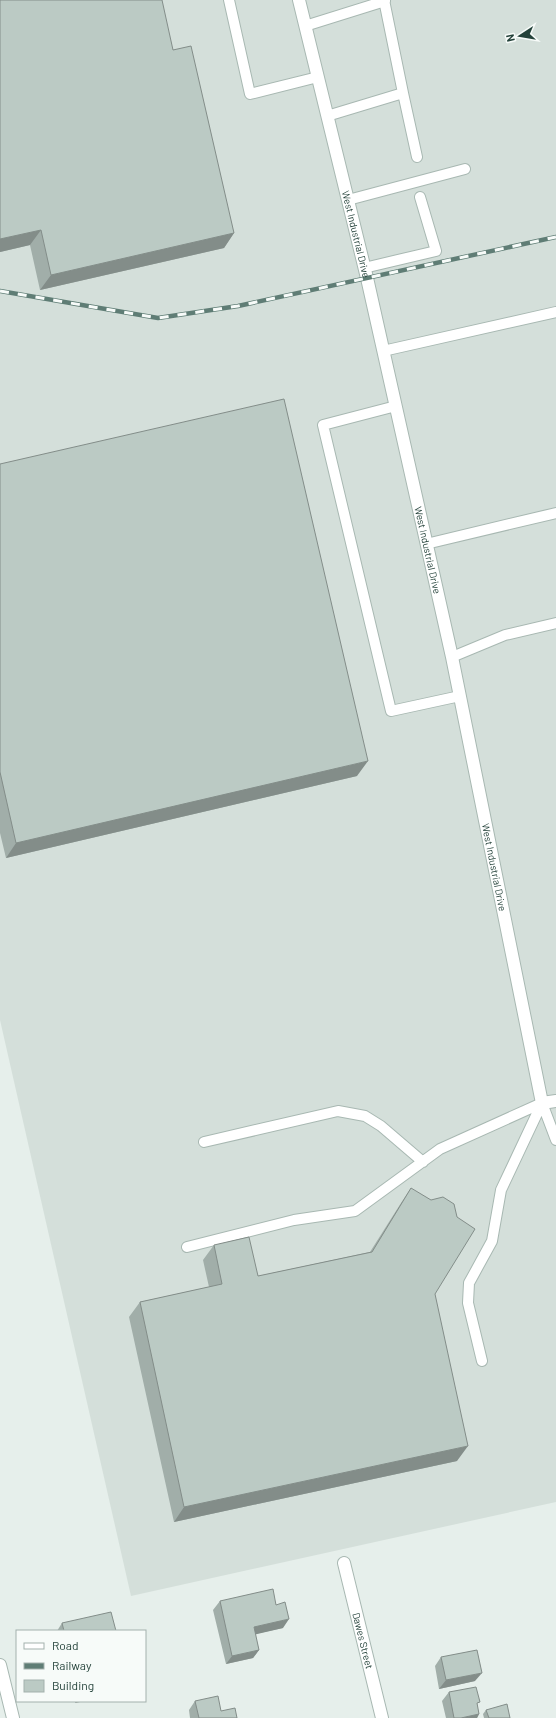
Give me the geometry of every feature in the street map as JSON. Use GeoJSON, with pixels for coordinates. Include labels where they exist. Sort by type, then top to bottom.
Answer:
{"type":"FeatureCollection","features":[{"type":"Feature","properties":{"kind":"street","name":"West Industrial Drive"},"geometry":{"type":"LineString","coordinates":[[299,0],[364,268],[452,656],[542,1103]]}},
{"type":"Feature","properties":{"kind":"street"},"geometry":{"type":"LineString","coordinates":[[542,1103],[556,1101]]}},
{"type":"Feature","properties":{"kind":"street","name":"Dawes Street"},"geometry":{"type":"LineString","coordinates":[[344,1563],[382,1718]]}},
{"type":"Feature","properties":{"kind":"street"},"geometry":{"type":"LineString","coordinates":[[0,1665],[13,1718]]}},
{"type":"Feature","properties":{"kind":"lane"},"geometry":{"type":"LineString","coordinates":[[229,0],[250,94],[318,77]]}},
{"type":"Feature","properties":{"kind":"lane"},"geometry":{"type":"LineString","coordinates":[[305,26],[385,0],[417,158]]}},
{"type":"Feature","properties":{"kind":"lane"},"geometry":{"type":"LineString","coordinates":[[327,116],[403,93]]}},
{"type":"Feature","properties":{"kind":"lane"},"geometry":{"type":"LineString","coordinates":[[348,200],[465,169]]}},
{"type":"Feature","properties":{"kind":"lane"},"geometry":{"type":"LineString","coordinates":[[364,268],[436,251],[420,197]]}},
{"type":"Feature","properties":{"kind":"lane"},"geometry":{"type":"LineString","coordinates":[[383,351],[556,312]]}},
{"type":"Feature","properties":{"kind":"lane"},"geometry":{"type":"LineString","coordinates":[[396,406],[323,425],[391,711],[460,696]]}},
{"type":"Feature","properties":{"kind":"lane"},"geometry":{"type":"LineString","coordinates":[[426,544],[556,513]]}},
{"type":"Feature","properties":{"kind":"lane"},"geometry":{"type":"LineString","coordinates":[[452,656],[505,635],[556,623]]}},
{"type":"Feature","properties":{"kind":"lane"},"geometry":{"type":"LineString","coordinates":[[542,1103],[556,1140]]}},
{"type":"Feature","properties":{"kind":"lane"},"geometry":{"type":"LineString","coordinates":[[186,1247],[294,1220],[355,1211],[440,1149],[542,1103]]}},
{"type":"Feature","properties":{"kind":"lane"},"geometry":{"type":"LineString","coordinates":[[482,1361],[468,1303],[470,1283],[492,1241],[501,1190],[542,1103]]}},
{"type":"Feature","properties":{"kind":"lane"},"geometry":{"type":"LineString","coordinates":[[204,1142],[338,1111],[366,1116],[381,1126],[423,1162]]}},
{"type":"Feature","properties":{"kind":"shaded area"},"geometry":{"type":"Polygon","coordinates":[[[0,0],[556,0],[556,1502],[131,1596],[0,1020],[0,0]]]}},
{"type":"Feature","properties":{"kind":"building"},"geometry":{"type":"Polygon","coordinates":[[[0,0],[162,0],[173,50],[191,46],[234,233],[51,275],[41,230],[0,239],[0,0]]]}},
{"type":"Feature","properties":{"kind":"building"},"geometry":{"type":"Polygon","coordinates":[[[284,399],[368,761],[16,843],[0,772],[0,464],[284,399]]]}},
{"type":"Feature","properties":{"kind":"building"},"geometry":{"type":"Polygon","coordinates":[[[411,1188],[431,1200],[443,1197],[454,1204],[457,1217],[475,1229],[435,1294],[468,1446],[184,1507],[140,1302],[222,1284],[214,1245],[249,1237],[258,1276],[372,1252],[411,1188]]]}},
{"type":"Feature","properties":{"kind":"building"},"geometry":{"type":"Polygon","coordinates":[[[273,1589],[276,1605],[285,1602],[289,1619],[254,1627],[259,1650],[232,1656],[220,1601],[273,1589]]]}},
{"type":"Feature","properties":{"kind":"building"},"geometry":{"type":"Polygon","coordinates":[[[111,1612],[116,1630],[64,1630],[62,1623],[111,1612]]]}},
{"type":"Feature","properties":{"kind":"building"},"geometry":{"type":"Polygon","coordinates":[[[477,1650],[482,1673],[446,1680],[441,1657],[477,1650]]]}},
{"type":"Feature","properties":{"kind":"building"},"geometry":{"type":"Polygon","coordinates":[[[476,1687],[480,1702],[477,1703],[479,1714],[454,1718],[449,1692],[476,1687]]]}},
{"type":"Feature","properties":{"kind":"building"},"geometry":{"type":"Polygon","coordinates":[[[218,1696],[221,1711],[235,1708],[237,1718],[199,1718],[195,1701],[218,1696]]]}},
{"type":"Feature","properties":{"kind":"building"},"geometry":{"type":"Polygon","coordinates":[[[507,1704],[510,1718],[489,1718],[486,1710],[507,1704]]]}},
{"type":"Feature","properties":{"kind":"railway"},"geometry":{"type":"LineString","coordinates":[[0,291],[158,318],[238,306],[556,237]]}}]}
